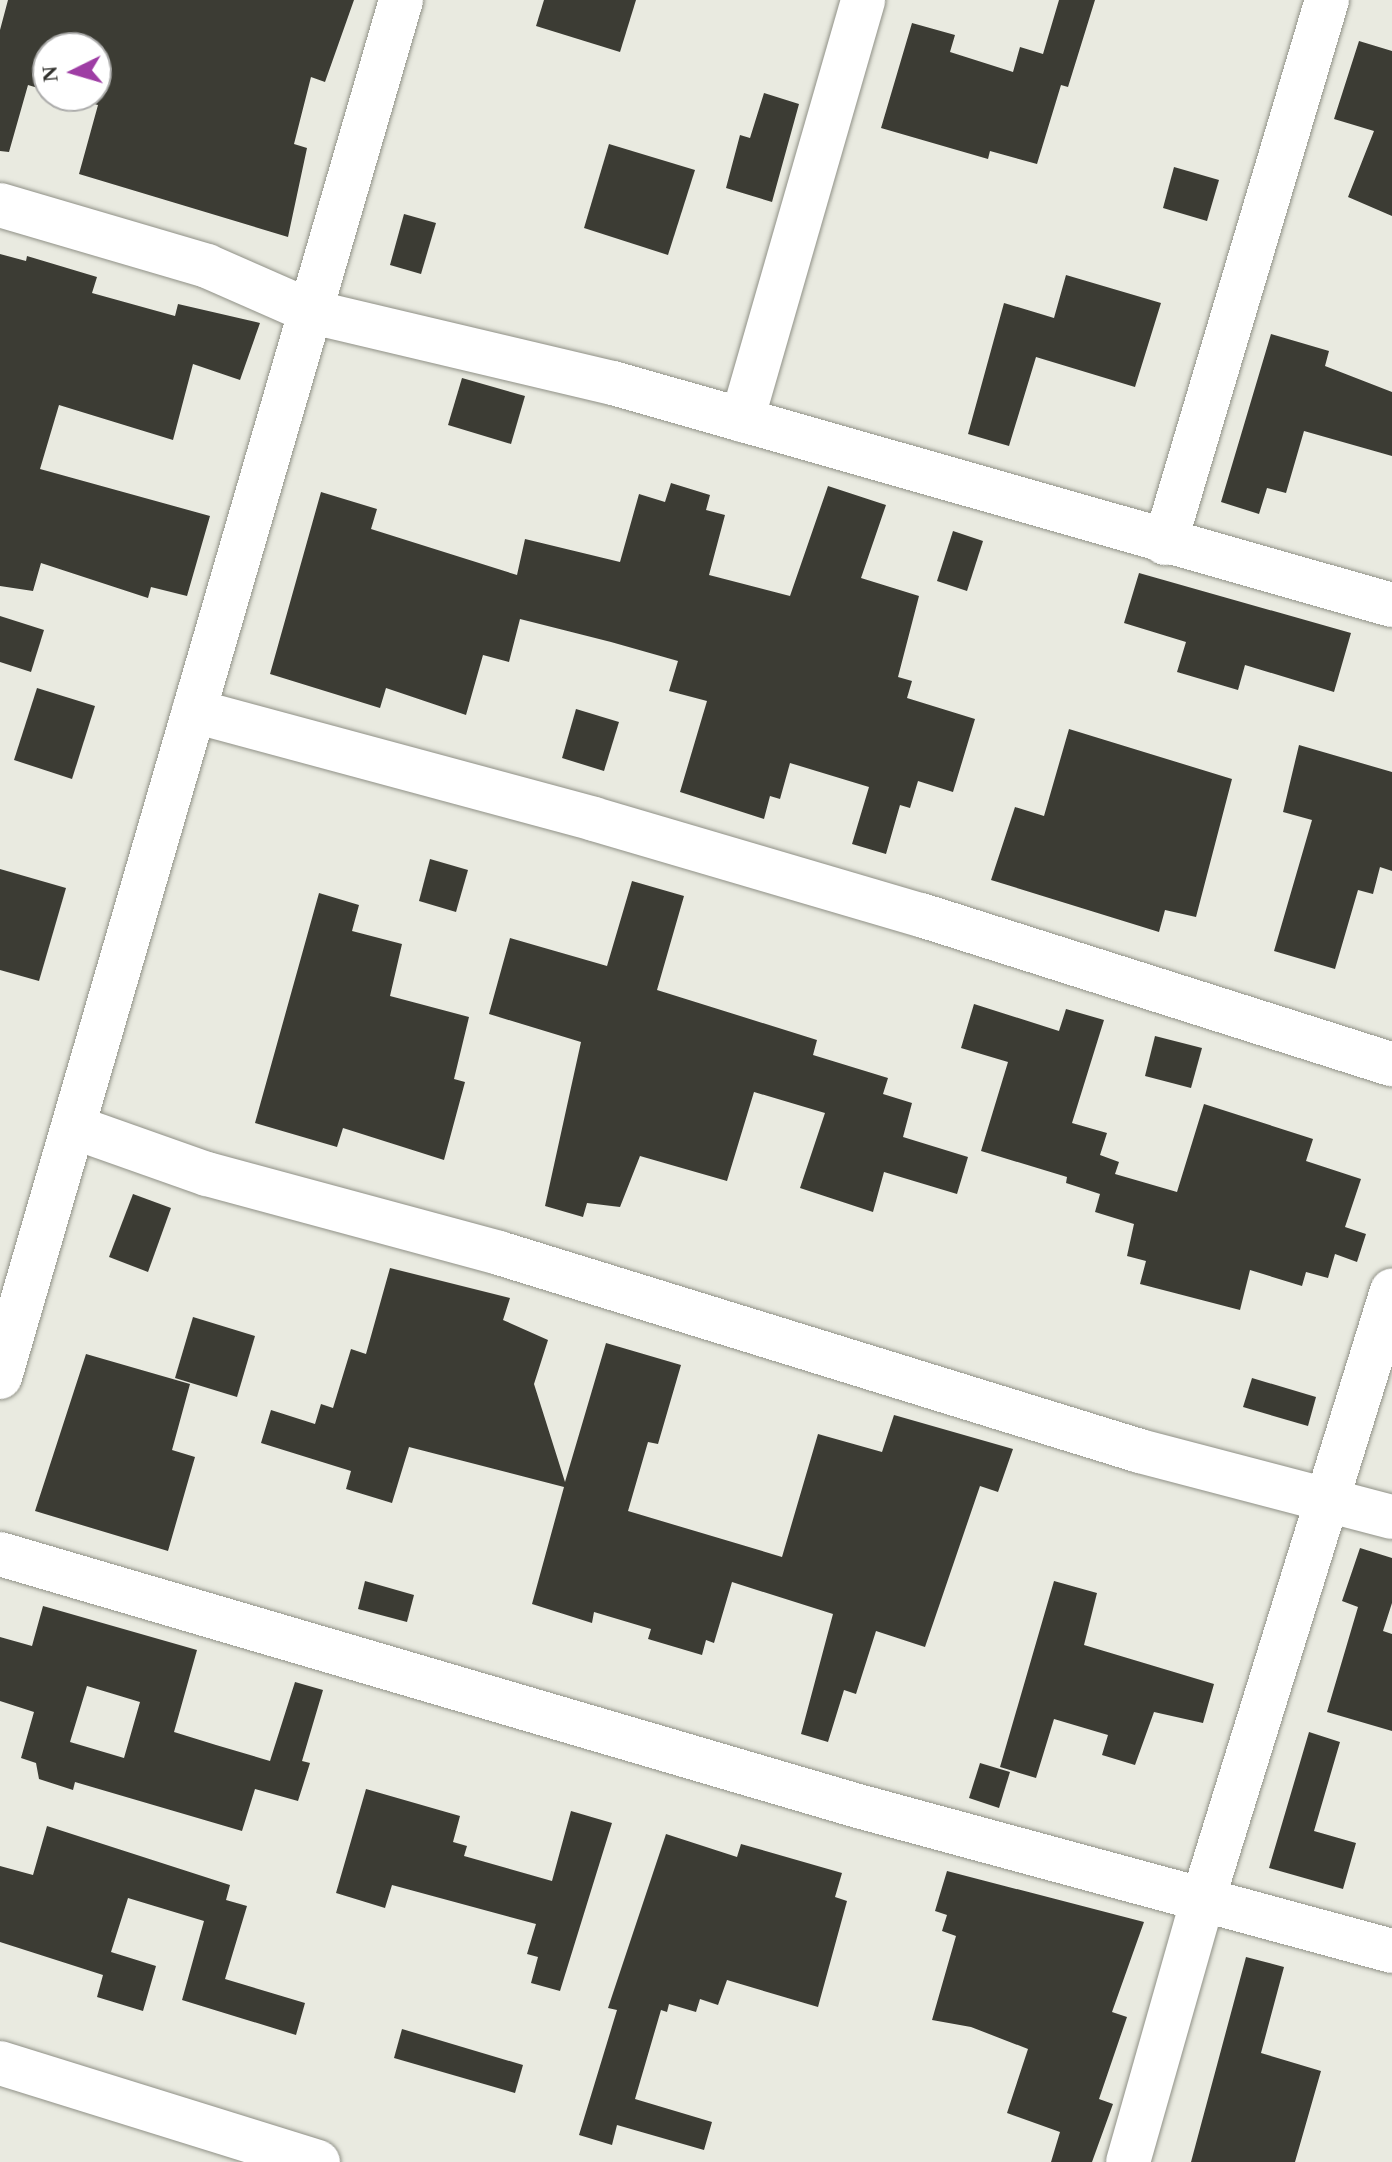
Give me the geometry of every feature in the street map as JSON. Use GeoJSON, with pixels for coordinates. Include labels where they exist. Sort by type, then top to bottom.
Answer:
{"type":"FeatureCollection","features":[{"type":"Feature","properties":{"kind":"street"},"geometry":{"type":"LineString","coordinates":[[0,1377],[401,0]]}},
{"type":"Feature","properties":{"kind":"street"},"geometry":{"type":"LineString","coordinates":[[742,420],[863,0]]}},
{"type":"Feature","properties":{"kind":"street"},"geometry":{"type":"LineString","coordinates":[[1165,543],[1327,0]]}},
{"type":"Feature","properties":{"kind":"street"},"geometry":{"type":"LineString","coordinates":[[0,205],[207,266],[312,312],[613,383],[1165,543],[1392,605]]}},
{"type":"Feature","properties":{"kind":"street"},"geometry":{"type":"LineString","coordinates":[[194,711],[594,819],[891,906],[1392,1064]]}},
{"type":"Feature","properties":{"kind":"street"},"geometry":{"type":"LineString","coordinates":[[74,1127],[207,1174],[499,1253],[1140,1451],[1392,1517]]}},
{"type":"Feature","properties":{"kind":"street"},"geometry":{"type":"LineString","coordinates":[[1128,2162],[1204,1896],[1392,1291]]}},
{"type":"Feature","properties":{"kind":"street"},"geometry":{"type":"LineString","coordinates":[[0,1554],[858,1806],[1204,1896],[1392,1951]]}},
{"type":"Feature","properties":{"kind":"street"},"geometry":{"type":"LineString","coordinates":[[0,2063],[318,2162]]}},
{"type":"Feature","properties":{"kind":"building"},"geometry":{"type":"Polygon","coordinates":[[[8,0],[354,0],[325,82],[311,77],[294,144],[307,148],[288,237],[79,174],[96,112],[112,112],[112,32],[32,32],[32,86],[28,85],[9,152],[0,151],[0,30],[8,0]]]}},
{"type":"Feature","properties":{"kind":"building"},"geometry":{"type":"Polygon","coordinates":[[[544,0],[636,0],[620,52],[536,26],[544,0]]]}},
{"type":"Feature","properties":{"kind":"building"},"geometry":{"type":"Polygon","coordinates":[[[1059,0],[1095,0],[1068,87],[1061,85],[1037,164],[990,151],[988,159],[881,128],[912,23],[955,35],[950,52],[1013,72],[1020,47],[1043,54],[1059,0]]]}},
{"type":"Feature","properties":{"kind":"building"},"geometry":{"type":"Polygon","coordinates":[[[1359,41],[1392,51],[1392,216],[1348,197],[1374,131],[1334,119],[1359,41]]]}},
{"type":"Feature","properties":{"kind":"building"},"geometry":{"type":"Polygon","coordinates":[[[764,93],[799,104],[772,202],[726,188],[740,135],[750,138],[764,93]]]}},
{"type":"Feature","properties":{"kind":"building"},"geometry":{"type":"Polygon","coordinates":[[[609,144],[695,170],[668,255],[584,228],[609,144]]]}},
{"type":"Feature","properties":{"kind":"building"},"geometry":{"type":"Polygon","coordinates":[[[1174,167],[1219,180],[1207,221],[1163,208],[1174,167]]]}},
{"type":"Feature","properties":{"kind":"building"},"geometry":{"type":"Polygon","coordinates":[[[404,214],[436,223],[421,274],[390,265],[404,214]]]}},
{"type":"Feature","properties":{"kind":"building"},"geometry":{"type":"Polygon","coordinates":[[[0,254],[26,261],[27,256],[97,277],[92,293],[175,316],[178,304],[260,323],[240,380],[193,364],[173,440],[59,405],[40,469],[210,516],[187,596],[151,587],[148,598],[41,563],[33,591],[0,586],[0,254]]]}},
{"type":"Feature","properties":{"kind":"building"},"geometry":{"type":"Polygon","coordinates":[[[1066,275],[1161,303],[1135,387],[1036,357],[1009,446],[968,434],[1004,303],[1054,318],[1066,275]]]}},
{"type":"Feature","properties":{"kind":"building"},"geometry":{"type":"Polygon","coordinates":[[[1271,334],[1329,351],[1325,366],[1392,392],[1392,456],[1304,431],[1286,493],[1267,488],[1259,514],[1221,502],[1271,334]]]}},
{"type":"Feature","properties":{"kind":"building"},"geometry":{"type":"Polygon","coordinates":[[[462,378],[525,396],[511,444],[448,425],[462,378]]]}},
{"type":"Feature","properties":{"kind":"building"},"geometry":{"type":"Polygon","coordinates":[[[671,483],[710,495],[706,510],[725,515],[709,575],[790,596],[828,486],[886,505],[861,578],[919,596],[898,677],[912,681],[907,698],[975,719],[953,792],[918,781],[910,808],[900,805],[886,854],[852,844],[869,787],[790,763],[780,799],[770,796],[764,819],[680,792],[707,701],[669,691],[678,661],[520,619],[509,662],[483,655],[466,715],[386,688],[380,708],[270,674],[321,492],[377,509],[371,529],[517,575],[525,539],[620,562],[639,494],[665,502],[671,483]]]}},
{"type":"Feature","properties":{"kind":"building"},"geometry":{"type":"Polygon","coordinates":[[[953,531],[983,541],[967,591],[937,581],[953,531]]]}},
{"type":"Feature","properties":{"kind":"building"},"geometry":{"type":"Polygon","coordinates":[[[1139,573],[1351,633],[1334,692],[1245,665],[1238,690],[1177,672],[1186,642],[1124,623],[1139,573]]]}},
{"type":"Feature","properties":{"kind":"building"},"geometry":{"type":"Polygon","coordinates":[[[0,616],[44,630],[31,672],[0,662],[0,616]]]}},
{"type":"Feature","properties":{"kind":"building"},"geometry":{"type":"Polygon","coordinates":[[[37,688],[95,706],[72,779],[14,760],[37,688]]]}},
{"type":"Feature","properties":{"kind":"building"},"geometry":{"type":"Polygon","coordinates":[[[576,709],[619,722],[604,771],[562,758],[576,709]]]}},
{"type":"Feature","properties":{"kind":"building"},"geometry":{"type":"Polygon","coordinates":[[[1069,729],[1232,779],[1196,917],[1165,910],[1159,932],[991,880],[1015,807],[1044,816],[1069,729]]]}},
{"type":"Feature","properties":{"kind":"building"},"geometry":{"type":"Polygon","coordinates":[[[1299,745],[1392,772],[1392,871],[1380,867],[1373,894],[1358,890],[1335,969],[1274,951],[1312,820],[1283,812],[1299,745]]]}},
{"type":"Feature","properties":{"kind":"building"},"geometry":{"type":"Polygon","coordinates":[[[430,859],[468,870],[456,912],[419,901],[430,859]]]}},
{"type":"Feature","properties":{"kind":"building"},"geometry":{"type":"Polygon","coordinates":[[[0,869],[66,888],[39,981],[0,970],[0,869]]]}},
{"type":"Feature","properties":{"kind":"building"},"geometry":{"type":"Polygon","coordinates":[[[632,881],[684,896],[657,990],[817,1040],[813,1055],[888,1078],[883,1094],[912,1103],[903,1137],[968,1157],[957,1194],[884,1172],[873,1212],[800,1188],[825,1113],[754,1092],[727,1181],[640,1156],[620,1207],[587,1203],[583,1217],[545,1206],[581,1042],[489,1014],[510,938],[607,966],[632,881]]]}},
{"type":"Feature","properties":{"kind":"building"},"geometry":{"type":"Polygon","coordinates":[[[319,893],[359,905],[352,931],[402,944],[390,996],[469,1017],[454,1079],[465,1082],[444,1160],[343,1128],[337,1147],[255,1123],[319,893]]]}},
{"type":"Feature","properties":{"kind":"building"},"geometry":{"type":"Polygon","coordinates":[[[974,1004],[1059,1031],[1066,1009],[1104,1020],[1072,1123],[1107,1133],[1100,1155],[1119,1162],[1115,1174],[1177,1192],[1204,1104],[1313,1139],[1306,1161],[1361,1179],[1345,1227],[1366,1234],[1357,1262],[1335,1254],[1328,1278],[1306,1272],[1302,1286],[1250,1270],[1240,1310],[1140,1284],[1146,1261],[1127,1256],[1134,1224],[1095,1212],[1100,1194],[1066,1183],[1067,1177],[981,1151],[1008,1062],[961,1048],[974,1004]]]}},
{"type":"Feature","properties":{"kind":"building"},"geometry":{"type":"Polygon","coordinates":[[[1155,1036],[1202,1048],[1191,1088],[1145,1076],[1155,1036]]]}},
{"type":"Feature","properties":{"kind":"building"},"geometry":{"type":"Polygon","coordinates":[[[133,1194],[171,1208],[148,1272],[109,1257],[133,1194]]]}},
{"type":"Feature","properties":{"kind":"building"},"geometry":{"type":"Polygon","coordinates":[[[390,1268],[510,1298],[503,1320],[548,1340],[534,1384],[565,1482],[606,1343],[681,1365],[658,1444],[648,1442],[628,1511],[782,1557],[818,1434],[882,1452],[894,1415],[1013,1449],[998,1492],[980,1486],[925,1647],[876,1631],[856,1694],[844,1690],[828,1742],[801,1734],[833,1614],[732,1582],[714,1643],[706,1640],[702,1655],[648,1639],[651,1629],[594,1612],[592,1623],[532,1604],[564,1487],[409,1447],[392,1503],[346,1489],[351,1471],[261,1443],[271,1410],[315,1424],[321,1404],[333,1408],[351,1349],[366,1354],[390,1268]]]}},
{"type":"Feature","properties":{"kind":"building"},"geometry":{"type":"Polygon","coordinates":[[[193,1317],[255,1336],[237,1397],[175,1378],[193,1317]]]}},
{"type":"Feature","properties":{"kind":"building"},"geometry":{"type":"Polygon","coordinates":[[[86,1354],[190,1384],[172,1450],[195,1457],[168,1551],[35,1511],[86,1354]]]}},
{"type":"Feature","properties":{"kind":"building"},"geometry":{"type":"Polygon","coordinates":[[[1252,1378],[1316,1397],[1308,1426],[1243,1407],[1252,1378]]]}},
{"type":"Feature","properties":{"kind":"building"},"geometry":{"type":"Polygon","coordinates":[[[1360,1548],[1392,1558],[1392,1603],[1383,1631],[1392,1634],[1392,1731],[1327,1712],[1358,1607],[1342,1601],[1360,1548]]]}},
{"type":"Feature","properties":{"kind":"building"},"geometry":{"type":"Polygon","coordinates":[[[365,1581],[414,1595],[407,1622],[358,1609],[365,1581]]]}},
{"type":"Feature","properties":{"kind":"building"},"geometry":{"type":"Polygon","coordinates":[[[1054,1581],[1097,1593],[1084,1645],[1214,1684],[1203,1723],[1154,1712],[1135,1765],[1102,1755],[1108,1735],[1054,1719],[1036,1778],[1000,1767],[1054,1581]]]}},
{"type":"Feature","properties":{"kind":"building"},"geometry":{"type":"Polygon","coordinates":[[[43,1606],[197,1650],[174,1732],[270,1761],[295,1682],[323,1690],[302,1761],[310,1763],[298,1801],[255,1789],[242,1831],[75,1782],[73,1790],[39,1779],[36,1763],[21,1758],[34,1712],[0,1701],[0,1637],[32,1646],[43,1606]],[[87,1686],[70,1742],[124,1758],[140,1702],[87,1686]]]}},
{"type":"Feature","properties":{"kind":"building"},"geometry":{"type":"Polygon","coordinates":[[[1309,1732],[1340,1742],[1314,1831],[1356,1843],[1343,1889],[1269,1868],[1309,1732]]]}},
{"type":"Feature","properties":{"kind":"building"},"geometry":{"type":"Polygon","coordinates":[[[980,1763],[1010,1772],[999,1808],[969,1798],[980,1763]]]}},
{"type":"Feature","properties":{"kind":"building"},"geometry":{"type":"Polygon","coordinates":[[[366,1789],[460,1816],[453,1842],[467,1846],[464,1856],[552,1881],[571,1811],[612,1823],[560,1991],[531,1983],[538,1957],[527,1954],[536,1924],[392,1885],[385,1908],[336,1893],[366,1789]]]}},
{"type":"Feature","properties":{"kind":"building"},"geometry":{"type":"Polygon","coordinates":[[[47,1826],[230,1885],[226,1900],[247,1906],[225,1979],[305,2003],[296,2035],[182,2000],[204,1921],[128,1898],[111,1952],[156,1966],[143,2011],[97,1997],[103,1975],[0,1942],[0,1866],[33,1875],[47,1826]]]}},
{"type":"Feature","properties":{"kind":"building"},"geometry":{"type":"Polygon","coordinates":[[[666,1834],[737,1857],[741,1844],[842,1873],[835,1897],[847,1901],[818,2007],[727,1980],[718,2005],[700,1999],[696,2012],[669,2004],[667,2012],[661,2010],[635,2099],[712,2122],[704,2150],[617,2125],[612,2145],[579,2135],[617,2010],[608,2008],[666,1834]]]}},
{"type":"Feature","properties":{"kind":"building"},"geometry":{"type":"Polygon","coordinates":[[[947,1871],[1144,1922],[1112,2012],[1127,2017],[1099,2099],[1113,2104],[1092,2162],[1051,2162],[1060,2132],[1007,2113],[1028,2049],[971,2027],[932,2020],[956,1936],[942,1931],[947,1915],[935,1911],[947,1871]]]}},
{"type":"Feature","properties":{"kind":"building"},"geometry":{"type":"Polygon","coordinates":[[[1246,1957],[1284,1967],[1261,2053],[1321,2071],[1295,2162],[1191,2162],[1246,1957]]]}},
{"type":"Feature","properties":{"kind":"building"},"geometry":{"type":"Polygon","coordinates":[[[402,2029],[523,2065],[515,2093],[394,2058],[402,2029]]]}}]}
